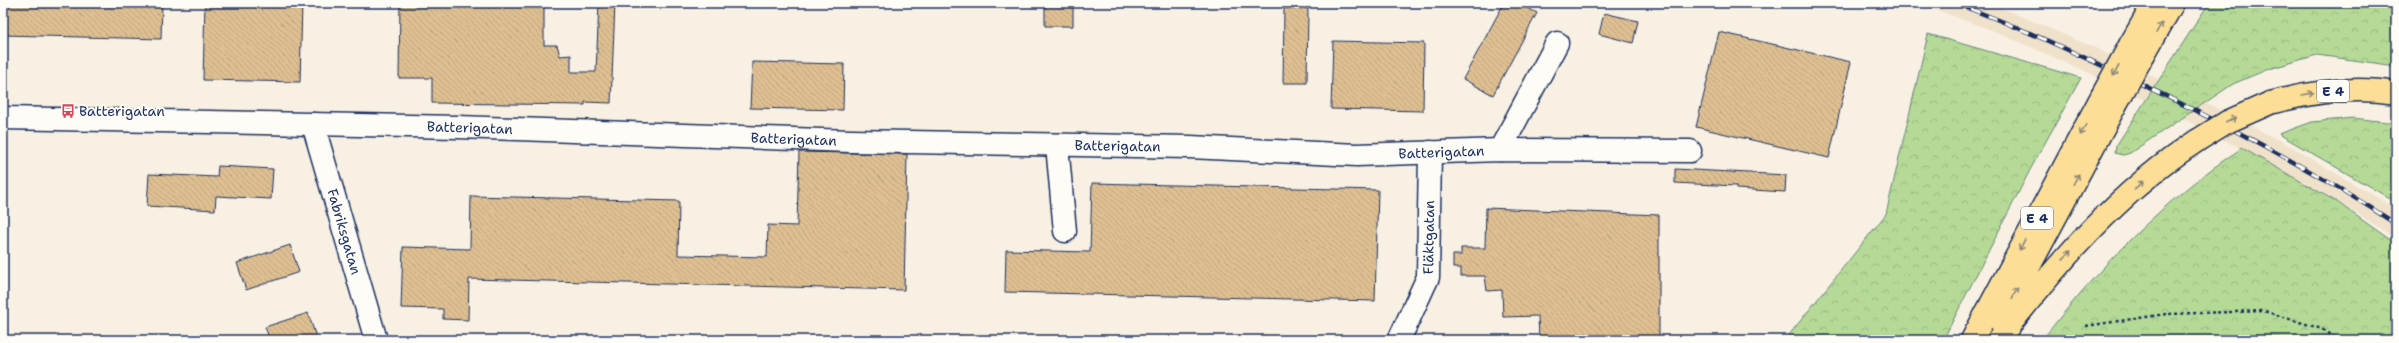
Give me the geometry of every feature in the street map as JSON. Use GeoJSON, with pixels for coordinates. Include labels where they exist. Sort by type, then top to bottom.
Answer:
{"type":"FeatureCollection","features":[{"type":"Feature","properties":{"kind":"highway","name":"E 4"},"geometry":{"type":"LineString","coordinates":[[2137,50],[2154,3]]}},
{"type":"Feature","properties":{"kind":"highway","name":"E 4"},"geometry":{"type":"LineString","coordinates":[[1972,340],[2137,50],[2173,3]]}},
{"type":"Feature","properties":{"kind":"highway","name":"E 4"},"geometry":{"type":"LineString","coordinates":[[1998,340],[2036,291],[2097,224],[2153,173],[2198,140],[2227,122],[2270,103],[2312,94],[2340,90],[2396,93]]}},
{"type":"Feature","properties":{"kind":"highway","name":"E 4"},"geometry":{"type":"LineString","coordinates":[[1990,340],[2109,100]]}},
{"type":"Feature","properties":{"kind":"street"},"geometry":{"type":"LineString","coordinates":[[1500,150],[1557,43]]}},
{"type":"Feature","properties":{"kind":"street","name":"Batterigatan"},"geometry":{"type":"LineString","coordinates":[[3,118],[313,124],[851,141],[1190,147],[1357,155],[1500,150],[1690,152]]}},
{"type":"Feature","properties":{"kind":"street","name":"Fabriksgatan"},"geometry":{"type":"LineString","coordinates":[[313,124],[376,340]]}},
{"type":"Feature","properties":{"kind":"street"},"geometry":{"type":"LineString","coordinates":[[1057,145],[1065,231]]}},
{"type":"Feature","properties":{"kind":"street","name":"Fläktgatan"},"geometry":{"type":"LineString","coordinates":[[1399,340],[1428,277],[1430,152]]}},
{"type":"Feature","properties":{"kind":"path"},"geometry":{"type":"LineString","coordinates":[[2086,326],[2166,314],[2264,311],[2322,329],[2337,340]]}},
{"type":"Feature","properties":{"kind":"shaded area"},"geometry":{"type":"Polygon","coordinates":[[[1917,3],[1990,3],[2093,47],[2183,91],[2292,147],[2396,209],[2396,239],[2358,214],[2280,169],[2172,113],[2083,70],[1989,29],[1917,3]]]}},
{"type":"Feature","properties":{"kind":"green space"},"geometry":{"type":"Polygon","coordinates":[[[2209,3],[2396,3],[2396,66],[2317,55],[2266,70],[2233,84],[2130,153],[2124,155],[2115,153],[2116,146],[2209,3]]]}},
{"type":"Feature","properties":{"kind":"green space"},"geometry":{"type":"Polygon","coordinates":[[[1928,34],[2081,78],[2030,170],[1943,340],[1785,340],[1886,214],[1928,34]]]}},
{"type":"Feature","properties":{"kind":"green space"},"geometry":{"type":"Polygon","coordinates":[[[2353,118],[2396,123],[2396,202],[2279,134],[2312,122],[2353,118]]]}},
{"type":"Feature","properties":{"kind":"green space"},"geometry":{"type":"Polygon","coordinates":[[[2242,148],[2337,202],[2396,244],[2396,340],[2042,340],[2086,286],[2159,212],[2213,168],[2242,148]]]}},
{"type":"Feature","properties":{"kind":"building"},"geometry":{"type":"Polygon","coordinates":[[[3,3],[162,3],[161,39],[3,35],[3,3]]]}},
{"type":"Feature","properties":{"kind":"building"},"geometry":{"type":"Polygon","coordinates":[[[205,3],[302,3],[300,82],[203,80],[205,3]]]}},
{"type":"Feature","properties":{"kind":"building"},"geometry":{"type":"Polygon","coordinates":[[[400,3],[544,3],[544,45],[557,45],[560,56],[571,55],[571,72],[596,72],[599,3],[615,3],[611,103],[585,102],[585,105],[432,103],[432,78],[399,78],[400,3]]]}},
{"type":"Feature","properties":{"kind":"building"},"geometry":{"type":"Polygon","coordinates":[[[1045,3],[1073,3],[1073,26],[1045,26],[1045,3]]]}},
{"type":"Feature","properties":{"kind":"building"},"geometry":{"type":"Polygon","coordinates":[[[1504,3],[1518,3],[1537,13],[1493,95],[1463,79],[1504,3]]]}},
{"type":"Feature","properties":{"kind":"building"},"geometry":{"type":"Polygon","coordinates":[[[1284,8],[1308,8],[1307,83],[1283,83],[1284,8]]]}},
{"type":"Feature","properties":{"kind":"building"},"geometry":{"type":"Polygon","coordinates":[[[1604,13],[1638,21],[1633,43],[1599,34],[1604,13]]]}},
{"type":"Feature","properties":{"kind":"building"},"geometry":{"type":"Polygon","coordinates":[[[1719,32],[1851,62],[1829,158],[1696,127],[1719,32]]]}},
{"type":"Feature","properties":{"kind":"building"},"geometry":{"type":"Polygon","coordinates":[[[1333,41],[1424,43],[1423,111],[1331,109],[1333,41]]]}},
{"type":"Feature","properties":{"kind":"building"},"geometry":{"type":"Polygon","coordinates":[[[752,62],[844,64],[843,110],[750,108],[752,62]]]}},
{"type":"Feature","properties":{"kind":"building"},"geometry":{"type":"Polygon","coordinates":[[[799,152],[907,154],[904,290],[469,279],[468,320],[443,319],[443,309],[401,308],[403,247],[470,249],[471,196],[679,201],[678,255],[767,257],[768,225],[797,226],[799,152]]]}},
{"type":"Feature","properties":{"kind":"building"},"geometry":{"type":"Polygon","coordinates":[[[218,166],[273,169],[271,199],[216,196],[215,210],[147,206],[149,174],[217,177],[218,166]]]}},
{"type":"Feature","properties":{"kind":"building"},"geometry":{"type":"Polygon","coordinates":[[[1675,169],[1786,175],[1785,192],[1736,189],[1736,186],[1675,183],[1675,169]]]}},
{"type":"Feature","properties":{"kind":"building"},"geometry":{"type":"Polygon","coordinates":[[[1092,183],[1378,190],[1375,301],[1005,292],[1006,250],[1090,252],[1092,183]]]}},
{"type":"Feature","properties":{"kind":"building"},"geometry":{"type":"Polygon","coordinates":[[[1486,208],[1659,215],[1659,340],[1539,340],[1538,316],[1503,317],[1502,290],[1487,291],[1485,276],[1461,276],[1461,268],[1453,268],[1453,255],[1461,255],[1461,248],[1485,248],[1486,208]]]}},
{"type":"Feature","properties":{"kind":"building"},"geometry":{"type":"Polygon","coordinates":[[[290,245],[299,272],[246,290],[237,263],[290,245]]]}},
{"type":"Feature","properties":{"kind":"building"},"geometry":{"type":"Polygon","coordinates":[[[308,313],[317,340],[270,340],[265,327],[308,313]]]}},
{"type":"Feature","properties":{"kind":"railway"},"geometry":{"type":"LineString","coordinates":[[1954,3],[2002,21],[2050,42],[2208,117],[2304,168],[2396,224]]}},
{"type":"Feature","properties":{"kind":"place","name":"Batterigatan"},"geometry":{"type":"Point","coordinates":[68,111]}}]}
